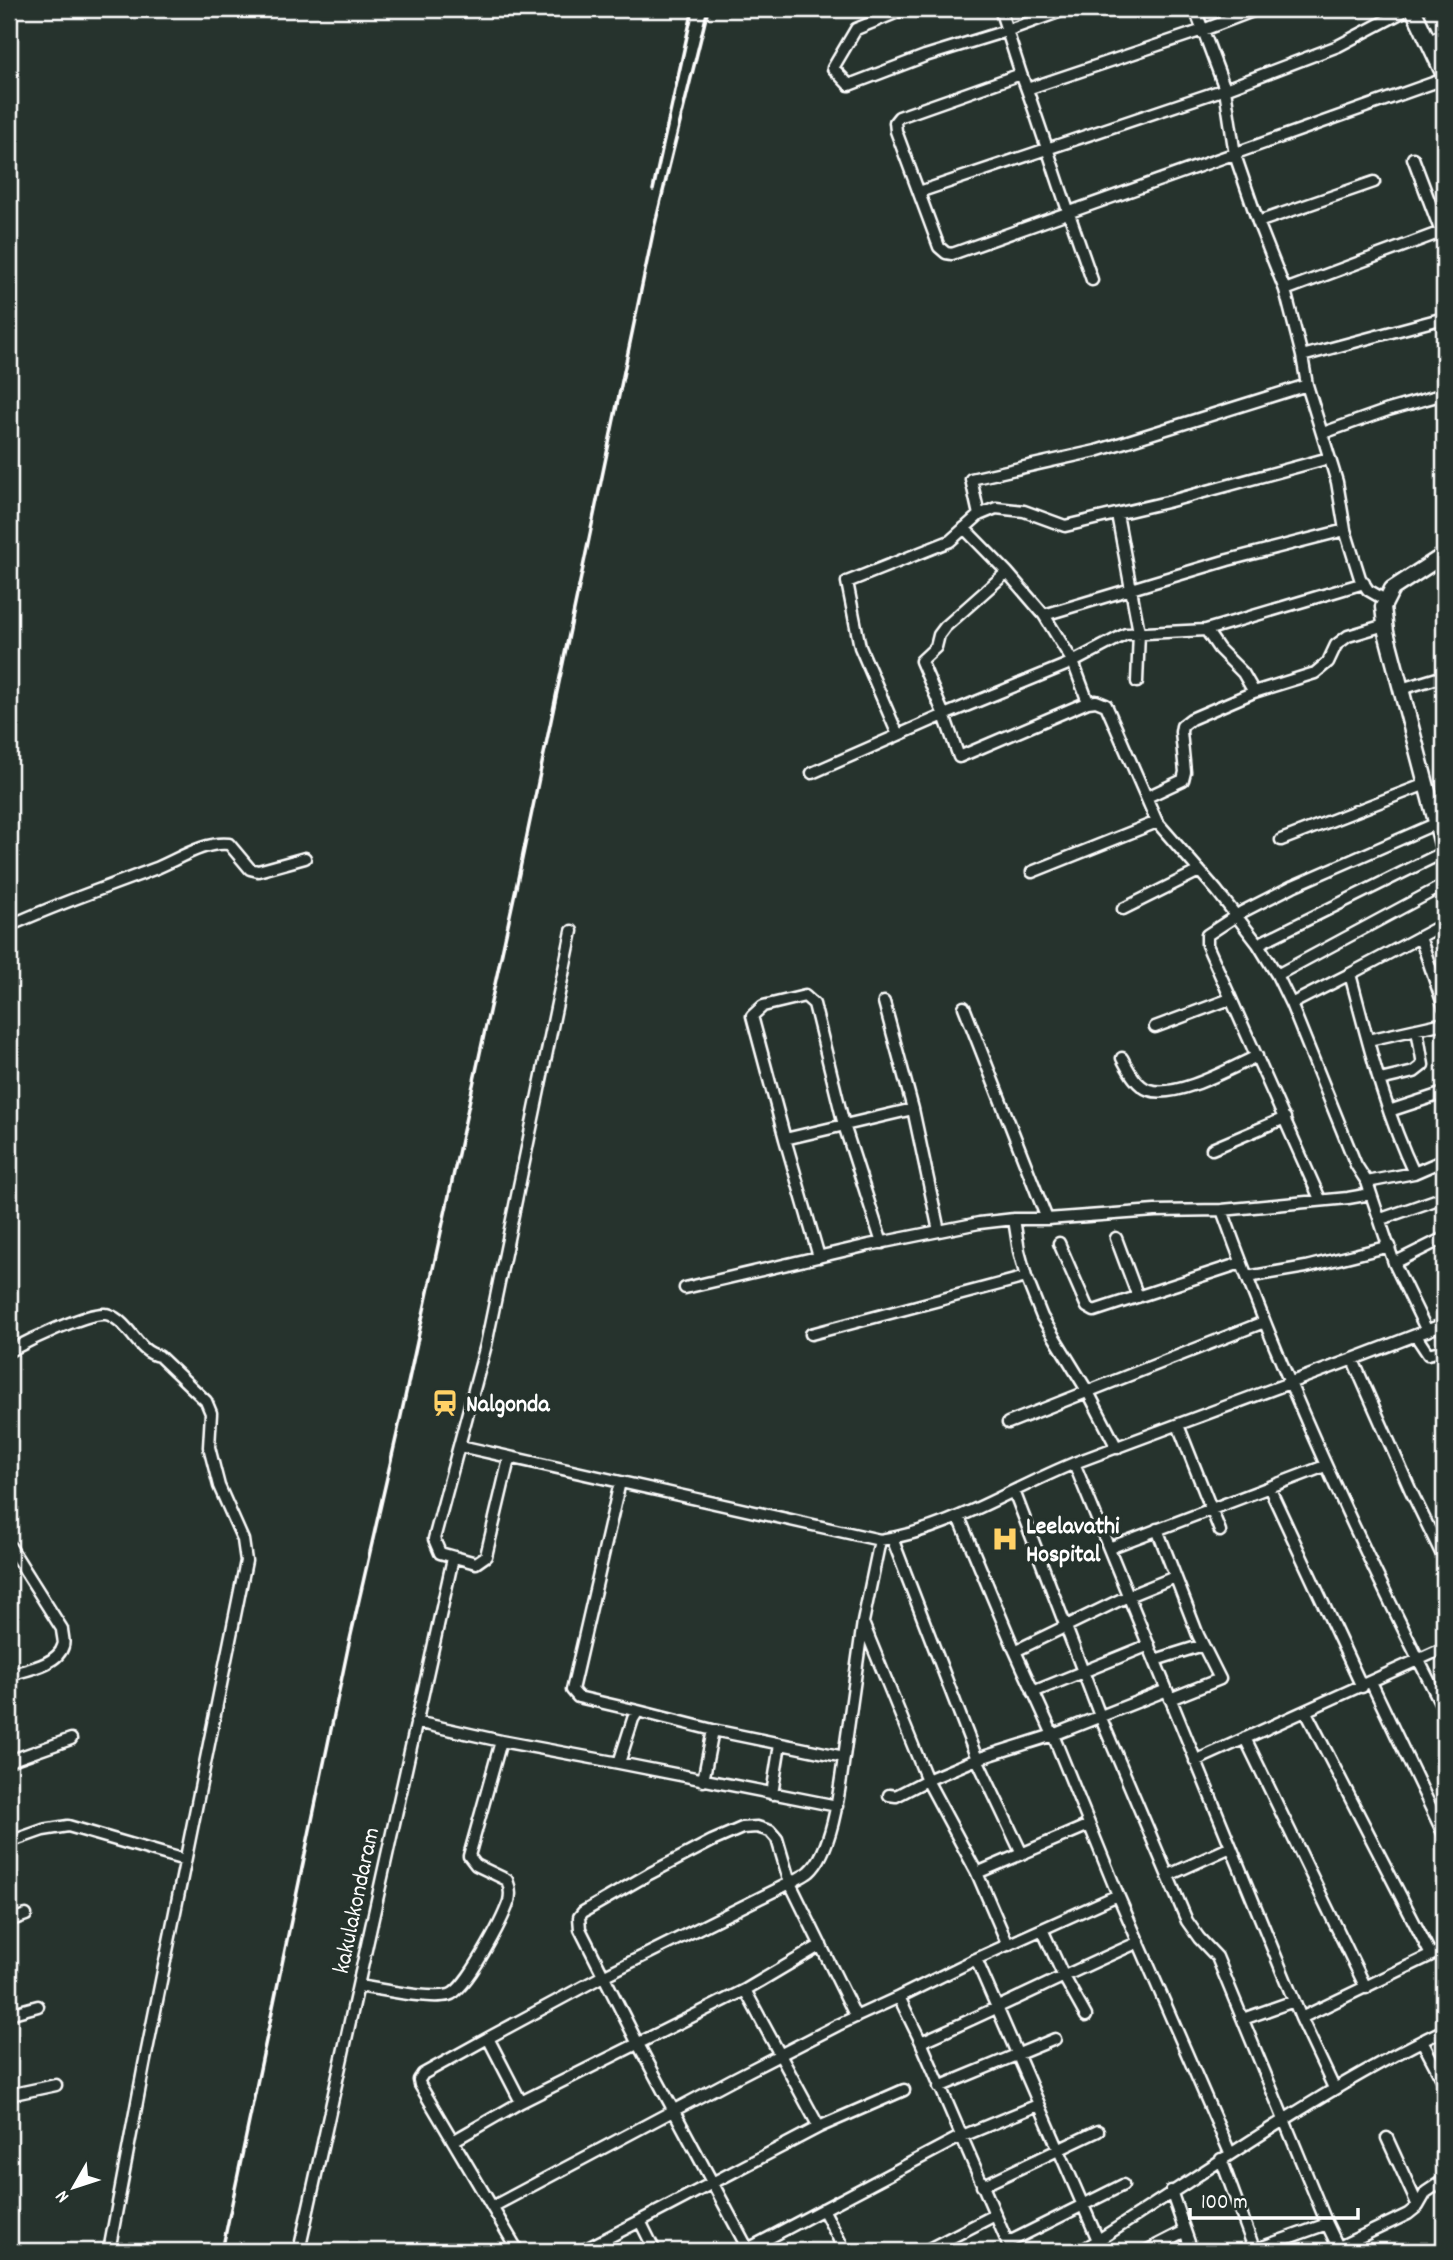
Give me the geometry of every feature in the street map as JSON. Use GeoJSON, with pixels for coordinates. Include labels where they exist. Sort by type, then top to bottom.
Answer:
{"type":"FeatureCollection","features":[{"type":"Feature","properties":{"kind":"street"},"geometry":{"type":"LineString","coordinates":[[905,9],[856,29],[833,68],[849,85],[925,56],[1067,9]]}},
{"type":"Feature","properties":{"kind":"street"},"geometry":{"type":"LineString","coordinates":[[1000,9],[1092,280]]}},
{"type":"Feature","properties":{"kind":"street"},"geometry":{"type":"LineString","coordinates":[[1195,9],[1225,89],[1235,155],[1284,290],[1307,385],[1337,482],[1345,530],[1368,590],[1387,601]]}},
{"type":"Feature","properties":{"kind":"street"},"geometry":{"type":"LineString","coordinates":[[1027,89],[1258,9]]}},
{"type":"Feature","properties":{"kind":"street"},"geometry":{"type":"LineString","coordinates":[[919,192],[1225,89],[1318,54],[1411,9],[1429,41],[1444,77],[1235,155],[952,254],[946,253],[939,247],[896,131],[895,122],[899,117],[1021,74]]}},
{"type":"Feature","properties":{"kind":"street"},"geometry":{"type":"LineString","coordinates":[[1429,41],[1444,34]]}},
{"type":"Feature","properties":{"kind":"street"},"geometry":{"type":"LineString","coordinates":[[1284,290],[1443,232],[1413,158]]}},
{"type":"Feature","properties":{"kind":"street"},"geometry":{"type":"LineString","coordinates":[[1258,222],[1374,182]]}},
{"type":"Feature","properties":{"kind":"street"},"geometry":{"type":"LineString","coordinates":[[1302,356],[1444,318]]}},
{"type":"Feature","properties":{"kind":"street"},"geometry":{"type":"LineString","coordinates":[[979,515],[971,479],[1096,451],[1307,385]]}},
{"type":"Feature","properties":{"kind":"street"},"geometry":{"type":"LineString","coordinates":[[1323,433],[1444,394]]}},
{"type":"Feature","properties":{"kind":"street"},"geometry":{"type":"LineString","coordinates":[[898,735],[860,647],[847,582],[950,541],[979,515],[996,508],[1024,511],[1065,526],[1329,458]]}},
{"type":"Feature","properties":{"kind":"street"},"geometry":{"type":"LineString","coordinates":[[1117,514],[1139,632],[1138,681]]}},
{"type":"Feature","properties":{"kind":"street"},"geometry":{"type":"LineString","coordinates":[[964,528],[1044,615],[1073,662],[1088,702]]}},
{"type":"Feature","properties":{"kind":"street"},"geometry":{"type":"LineString","coordinates":[[1044,615],[1228,560],[1345,530]]}},
{"type":"Feature","properties":{"kind":"street"},"geometry":{"type":"LineString","coordinates":[[1258,944],[1444,852],[1438,813],[1426,784],[1385,625],[1383,607],[1392,589],[1444,555]]}},
{"type":"Feature","properties":{"kind":"street"},"geometry":{"type":"LineString","coordinates":[[1007,572],[945,628],[939,635],[936,647],[921,661],[959,757],[1088,702],[1096,701],[1106,705],[1157,822],[1258,944],[1277,975],[1356,1165],[1367,1182],[1394,1262],[1427,1331]]}},
{"type":"Feature","properties":{"kind":"street"},"geometry":{"type":"LineString","coordinates":[[812,773],[1073,662],[1126,634],[1206,630],[1364,583]]}},
{"type":"Feature","properties":{"kind":"street"},"geometry":{"type":"LineString","coordinates":[[1147,797],[1183,780],[1182,726],[1191,719],[1254,692],[1315,673],[1328,662],[1336,645],[1348,636],[1385,625]]}},
{"type":"Feature","properties":{"kind":"street"},"geometry":{"type":"LineString","coordinates":[[1206,630],[1219,649],[1243,673],[1254,692]]}},
{"type":"Feature","properties":{"kind":"street"},"geometry":{"type":"LineString","coordinates":[[1401,689],[1444,677]]}},
{"type":"Feature","properties":{"kind":"street"},"geometry":{"type":"LineString","coordinates":[[1281,840],[1426,784]]}},
{"type":"Feature","properties":{"kind":"street"},"geometry":{"type":"LineString","coordinates":[[1320,1199],[1206,940],[1209,933],[1236,916],[1438,813]]}},
{"type":"Feature","properties":{"kind":"street"},"geometry":{"type":"LineString","coordinates":[[1032,872],[1157,822]]}},
{"type":"Feature","properties":{"kind":"street"},"geometry":{"type":"LineString","coordinates":[[9,926],[53,905],[153,869],[216,842],[229,844],[250,869],[258,870],[304,858]]}},
{"type":"Feature","properties":{"kind":"street"},"geometry":{"type":"LineString","coordinates":[[1123,909],[1199,871]]}},
{"type":"Feature","properties":{"kind":"street"},"geometry":{"type":"LineString","coordinates":[[1277,975],[1444,885]]}},
{"type":"Feature","properties":{"kind":"street"},"geometry":{"type":"LineString","coordinates":[[1291,1004],[1444,924]]}},
{"type":"Feature","properties":{"kind":"street"},"geometry":{"type":"LineString","coordinates":[[509,1459],[486,1556],[476,1563],[440,1553],[434,1539],[486,1345],[572,931]]}},
{"type":"Feature","properties":{"kind":"street"},"geometry":{"type":"LineString","coordinates":[[1420,937],[1444,1007]]}},
{"type":"Feature","properties":{"kind":"street"},"geometry":{"type":"LineString","coordinates":[[1350,974],[1398,1140],[1414,1173]]}},
{"type":"Feature","properties":{"kind":"street"},"geometry":{"type":"LineString","coordinates":[[819,1257],[752,1023],[752,1016],[756,1011],[776,1002],[805,996],[814,1003],[844,1125],[882,1243]]}},
{"type":"Feature","properties":{"kind":"street"},"geometry":{"type":"LineString","coordinates":[[1155,1027],[1230,999]]}},
{"type":"Feature","properties":{"kind":"street"},"geometry":{"type":"LineString","coordinates":[[884,1002],[913,1109],[939,1231]]}},
{"type":"Feature","properties":{"kind":"street"},"geometry":{"type":"LineString","coordinates":[[964,1007],[1047,1219]]}},
{"type":"Feature","properties":{"kind":"street"},"geometry":{"type":"LineString","coordinates":[[1368,1040],[1444,1023]]}},
{"type":"Feature","properties":{"kind":"street"},"geometry":{"type":"LineString","coordinates":[[1380,1080],[1420,1069],[1423,1060],[1417,1029]]}},
{"type":"Feature","properties":{"kind":"street"},"geometry":{"type":"LineString","coordinates":[[1122,1058],[1130,1073],[1143,1087],[1152,1091],[1176,1090],[1195,1085],[1257,1056]]}},
{"type":"Feature","properties":{"kind":"street"},"geometry":{"type":"LineString","coordinates":[[1389,1111],[1444,1093]]}},
{"type":"Feature","properties":{"kind":"street"},"geometry":{"type":"LineString","coordinates":[[785,1139],[913,1109]]}},
{"type":"Feature","properties":{"kind":"street"},"geometry":{"type":"LineString","coordinates":[[1212,1149],[1285,1118]]}},
{"type":"Feature","properties":{"kind":"street"},"geometry":{"type":"LineString","coordinates":[[1367,1182],[1414,1173],[1444,1160]]}},
{"type":"Feature","properties":{"kind":"street"},"geometry":{"type":"LineString","coordinates":[[685,1288],[939,1231],[1014,1219],[1222,1210],[1371,1194]]}},
{"type":"Feature","properties":{"kind":"street"},"geometry":{"type":"LineString","coordinates":[[1381,1219],[1444,1197]]}},
{"type":"Feature","properties":{"kind":"street"},"geometry":{"type":"LineString","coordinates":[[1222,1210],[1264,1321],[1325,1466],[1444,1710]]}},
{"type":"Feature","properties":{"kind":"street"},"geometry":{"type":"LineString","coordinates":[[1014,1219],[1026,1277],[1042,1317],[1088,1392],[1117,1448]]}},
{"type":"Feature","properties":{"kind":"street"},"geometry":{"type":"LineString","coordinates":[[1116,1238],[1138,1297]]}},
{"type":"Feature","properties":{"kind":"street"},"geometry":{"type":"LineString","coordinates":[[1394,1262],[1444,1238]]}},
{"type":"Feature","properties":{"kind":"street"},"geometry":{"type":"LineString","coordinates":[[1059,1243],[1089,1309],[1101,1311],[1241,1263]]}},
{"type":"Feature","properties":{"kind":"street"},"geometry":{"type":"LineString","coordinates":[[1247,1277],[1306,1267],[1390,1246]]}},
{"type":"Feature","properties":{"kind":"street"},"geometry":{"type":"LineString","coordinates":[[811,1334],[1026,1277]]}},
{"type":"Feature","properties":{"kind":"street"},"geometry":{"type":"LineString","coordinates":[[9,1351],[66,1325],[105,1314],[116,1318],[150,1354],[159,1356],[206,1401],[211,1413],[209,1447],[212,1460],[219,1486],[243,1540],[246,1561],[109,2251]]}},
{"type":"Feature","properties":{"kind":"street"},"geometry":{"type":"LineString","coordinates":[[1008,1423],[1264,1321]]}},
{"type":"Feature","properties":{"kind":"street"},"geometry":{"type":"LineString","coordinates":[[460,1446],[880,1539],[901,1537],[959,1517],[1074,1463],[1444,1324]]}},
{"type":"Feature","properties":{"kind":"street"},"geometry":{"type":"LineString","coordinates":[[1416,1336],[1428,1354],[1444,1350]]}},
{"type":"Feature","properties":{"kind":"street"},"geometry":{"type":"LineString","coordinates":[[1353,1360],[1444,1559]]}},
{"type":"Feature","properties":{"kind":"street"},"geometry":{"type":"LineString","coordinates":[[1178,1425],[1220,1531]]}},
{"type":"Feature","properties":{"kind":"street"},"geometry":{"type":"LineString","coordinates":[[1074,1463],[1301,2018],[1334,2088]]}},
{"type":"Feature","properties":{"kind":"street"},"geometry":{"type":"LineString","coordinates":[[1109,1549],[1325,1466]]}},
{"type":"Feature","properties":{"kind":"street"},"geometry":{"type":"LineString","coordinates":[[620,1482],[572,1690],[578,1697],[713,1730],[845,1756]]}},
{"type":"Feature","properties":{"kind":"street"},"geometry":{"type":"LineString","coordinates":[[1269,1487],[1444,1835]]}},
{"type":"Feature","properties":{"kind":"street"},"geometry":{"type":"LineString","coordinates":[[1014,1491],[1100,1716],[1168,1875],[1193,1931],[1217,1957],[1327,2224],[1340,2249],[1408,2214],[1418,2206],[1426,2192],[1444,2180]]}},
{"type":"Feature","properties":{"kind":"street"},"geometry":{"type":"LineString","coordinates":[[959,1517],[1053,1735],[1226,2156],[1254,2251],[1327,2224]]}},
{"type":"Feature","properties":{"kind":"street"},"geometry":{"type":"LineString","coordinates":[[889,1795],[896,1796],[977,1759],[1053,1735],[1100,1716],[1220,1679],[1203,1644],[1157,1529]]}},
{"type":"Feature","properties":{"kind":"street"},"geometry":{"type":"LineString","coordinates":[[892,1538],[977,1759],[1022,1854]]}},
{"type":"Feature","properties":{"kind":"street"},"geometry":{"type":"LineString","coordinates":[[519,2251],[420,2085],[422,2074],[603,1976],[810,1871],[826,1844],[837,1806],[863,1622],[880,1539]]}},
{"type":"Feature","properties":{"kind":"street"},"geometry":{"type":"LineString","coordinates":[[9,1545],[62,1629],[64,1645],[58,1656],[48,1662],[9,1675]]}},
{"type":"Feature","properties":{"kind":"street","name":"kakulakondaram"},"geometry":{"type":"LineString","coordinates":[[299,2251],[453,1558]]}},
{"type":"Feature","properties":{"kind":"street"},"geometry":{"type":"LineString","coordinates":[[1015,1651],[1128,1596],[1175,1577]]}},
{"type":"Feature","properties":{"kind":"street"},"geometry":{"type":"LineString","coordinates":[[863,1622],[927,1780],[977,1873],[1008,1945]]}},
{"type":"Feature","properties":{"kind":"street"},"geometry":{"type":"LineString","coordinates":[[1155,1660],[1203,1644]]}},
{"type":"Feature","properties":{"kind":"street"},"geometry":{"type":"LineString","coordinates":[[1033,1692],[1149,1645]]}},
{"type":"Feature","properties":{"kind":"street"},"geometry":{"type":"LineString","coordinates":[[1195,1761],[1444,1648]]}},
{"type":"Feature","properties":{"kind":"street"},"geometry":{"type":"LineString","coordinates":[[620,1763],[633,1719],[638,1711]]}},
{"type":"Feature","properties":{"kind":"street"},"geometry":{"type":"LineString","coordinates":[[1306,1712],[1431,1955]]}},
{"type":"Feature","properties":{"kind":"street"},"geometry":{"type":"LineString","coordinates":[[416,1722],[837,1806]]}},
{"type":"Feature","properties":{"kind":"street"},"geometry":{"type":"LineString","coordinates":[[703,1781],[713,1730]]}},
{"type":"Feature","properties":{"kind":"street"},"geometry":{"type":"LineString","coordinates":[[1245,1738],[1366,1988]]}},
{"type":"Feature","properties":{"kind":"street"},"geometry":{"type":"LineString","coordinates":[[9,1761],[71,1739]]}},
{"type":"Feature","properties":{"kind":"street"},"geometry":{"type":"LineString","coordinates":[[358,1986],[431,1996],[449,1995],[458,1992],[480,1959],[509,1899],[508,1880],[476,1865],[469,1856],[501,1741]]}},
{"type":"Feature","properties":{"kind":"street"},"geometry":{"type":"LineString","coordinates":[[772,1794],[780,1744]]}},
{"type":"Feature","properties":{"kind":"street"},"geometry":{"type":"LineString","coordinates":[[977,1873],[1089,1825]]}},
{"type":"Feature","properties":{"kind":"street"},"geometry":{"type":"LineString","coordinates":[[9,1842],[43,1830],[68,1826],[185,1860]]}},
{"type":"Feature","properties":{"kind":"street"},"geometry":{"type":"LineString","coordinates":[[856,2017],[790,1883],[777,1839],[770,1831],[757,1827],[742,1828],[712,1841],[583,1912],[578,1922],[603,1976],[748,2250],[960,2137],[1038,2105]]}},
{"type":"Feature","properties":{"kind":"street"},"geometry":{"type":"LineString","coordinates":[[1168,1875],[1231,1847]]}},
{"type":"Feature","properties":{"kind":"street"},"geometry":{"type":"LineString","coordinates":[[492,2207],[856,2017],[1118,1895]]}},
{"type":"Feature","properties":{"kind":"street"},"geometry":{"type":"LineString","coordinates":[[9,1922],[26,1915]]}},
{"type":"Feature","properties":{"kind":"street"},"geometry":{"type":"LineString","coordinates":[[1042,1929],[1086,2016]]}},
{"type":"Feature","properties":{"kind":"street"},"geometry":{"type":"LineString","coordinates":[[921,2042],[996,2010],[1063,1975],[1139,1942]]}},
{"type":"Feature","properties":{"kind":"street"},"geometry":{"type":"LineString","coordinates":[[453,2141],[521,2102],[745,1990],[821,1945]]}},
{"type":"Feature","properties":{"kind":"street"},"geometry":{"type":"LineString","coordinates":[[1301,2018],[1444,1949]]}},
{"type":"Feature","properties":{"kind":"street"},"geometry":{"type":"LineString","coordinates":[[976,1959],[1098,2241]]}},
{"type":"Feature","properties":{"kind":"street"},"geometry":{"type":"LineString","coordinates":[[745,1990],[819,2127]]}},
{"type":"Feature","properties":{"kind":"street"},"geometry":{"type":"LineString","coordinates":[[899,1997],[1009,2247],[1122,2185]]}},
{"type":"Feature","properties":{"kind":"street"},"geometry":{"type":"LineString","coordinates":[[1243,2019],[1294,2001]]}},
{"type":"Feature","properties":{"kind":"street"},"geometry":{"type":"LineString","coordinates":[[9,2014],[38,2006]]}},
{"type":"Feature","properties":{"kind":"street"},"geometry":{"type":"LineString","coordinates":[[1081,2251],[1283,2119],[1334,2088],[1444,2030]]}},
{"type":"Feature","properties":{"kind":"street"},"geometry":{"type":"LineString","coordinates":[[488,2038],[521,2102]]}},
{"type":"Feature","properties":{"kind":"street"},"geometry":{"type":"LineString","coordinates":[[939,2087],[1055,2039]]}},
{"type":"Feature","properties":{"kind":"street"},"geometry":{"type":"LineString","coordinates":[[1422,2041],[1444,2083]]}},
{"type":"Feature","properties":{"kind":"street"},"geometry":{"type":"LineString","coordinates":[[9,2095],[56,2085]]}},
{"type":"Feature","properties":{"kind":"street"},"geometry":{"type":"LineString","coordinates":[[582,2251],[819,2127],[904,2090]]}},
{"type":"Feature","properties":{"kind":"street"},"geometry":{"type":"LineString","coordinates":[[982,2186],[1098,2131]]}},
{"type":"Feature","properties":{"kind":"street"},"geometry":{"type":"LineString","coordinates":[[1387,2138],[1418,2206]]}},
{"type":"Feature","properties":{"kind":"street"},"geometry":{"type":"LineString","coordinates":[[1171,2191],[1192,2251]]}},
{"type":"Feature","properties":{"kind":"street"},"geometry":{"type":"LineString","coordinates":[[823,2209],[845,2251]]}},
{"type":"Feature","properties":{"kind":"street"},"geometry":{"type":"LineString","coordinates":[[925,2251],[995,2215]]}},
{"type":"Feature","properties":{"kind":"street"},"geometry":{"type":"LineString","coordinates":[[640,2221],[655,2251]]}},
{"type":"Feature","properties":{"kind":"street"},"geometry":{"type":"LineString","coordinates":[[1146,2251],[1185,2231]]}},
{"type":"Feature","properties":{"kind":"railway"},"geometry":{"type":"LineString","coordinates":[[653,190],[693,9]]}},
{"type":"Feature","properties":{"kind":"railway"},"geometry":{"type":"LineString","coordinates":[[222,2251],[348,1648],[517,883],[654,228],[708,9]]}},
{"type":"Feature","properties":{"kind":"place","name":"Nalgonda"},"geometry":{"type":"Point","coordinates":[445,1403]}},
{"type":"Feature","properties":{"kind":"place","name":"Leelavathi Hospital"},"geometry":{"type":"Point","coordinates":[1005,1539]}}]}
